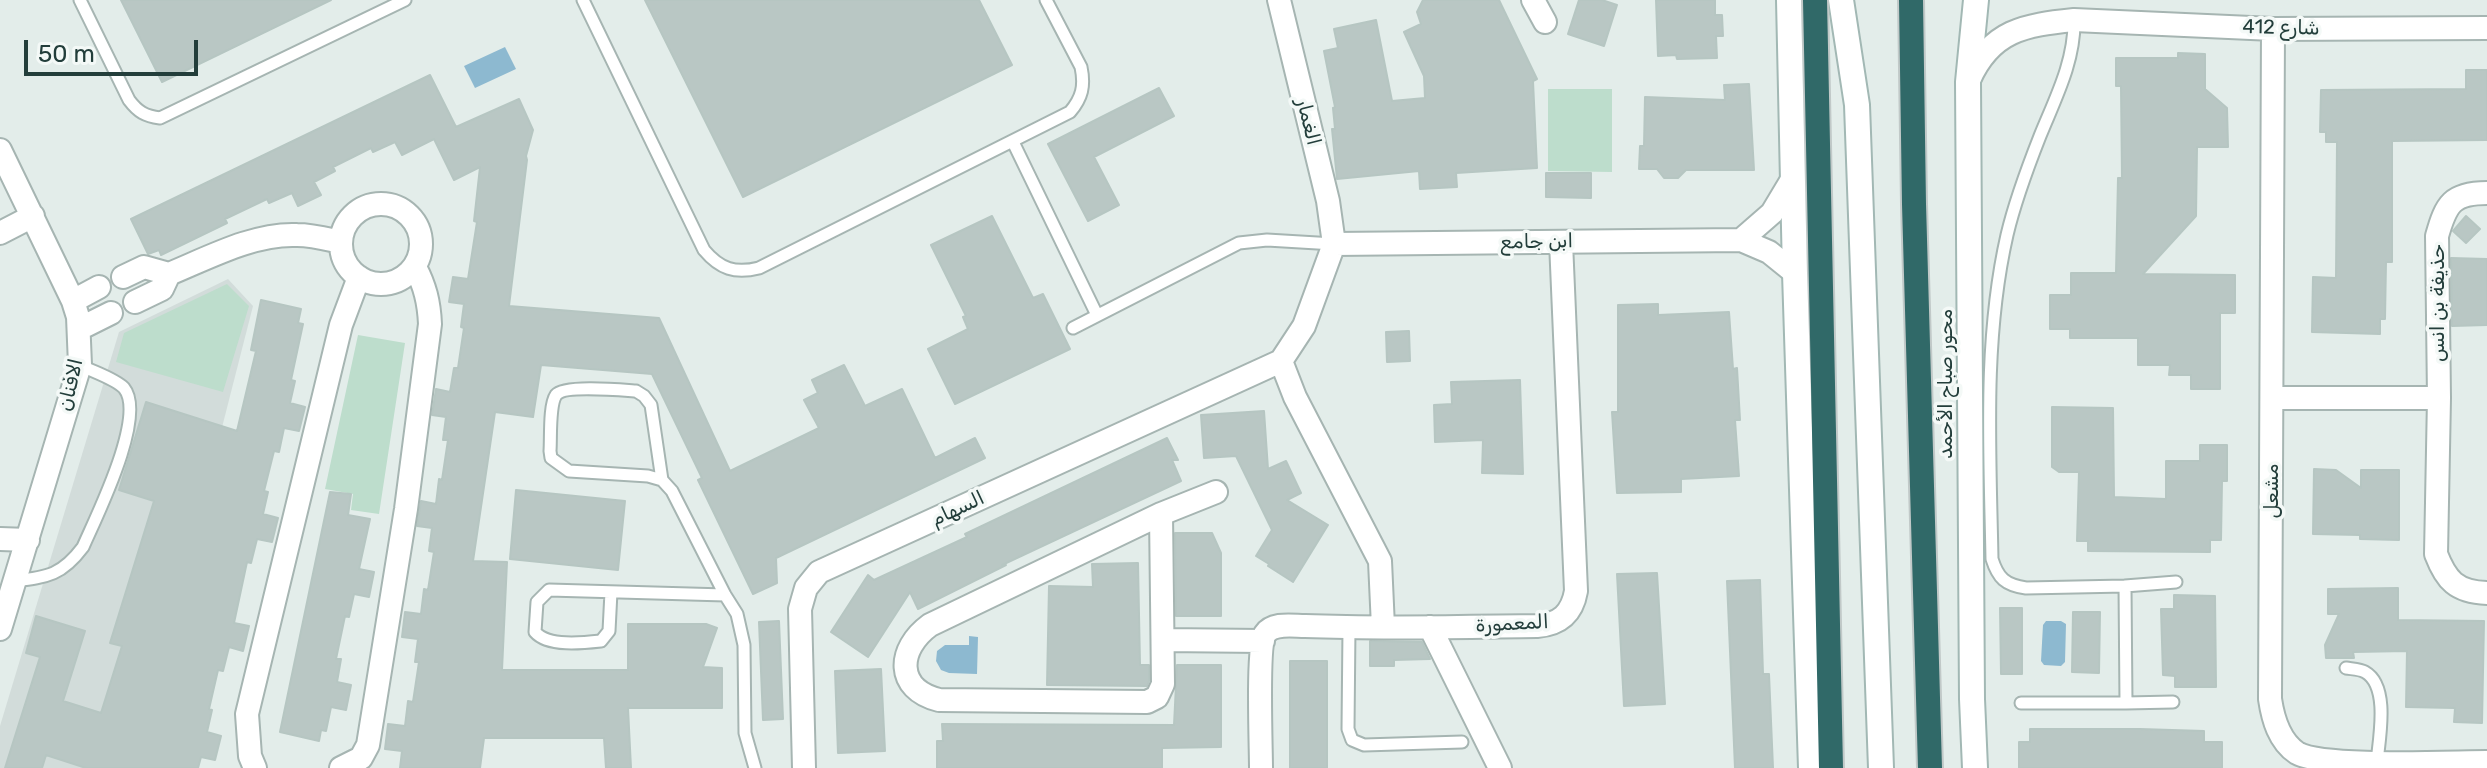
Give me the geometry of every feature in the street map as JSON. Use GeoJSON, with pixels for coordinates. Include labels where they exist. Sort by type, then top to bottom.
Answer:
{"type":"FeatureCollection","features":[{"type":"Feature","properties":{"kind":"highway"},"geometry":{"type":"LineString","coordinates":[[1815,0],[1831,768]]}},
{"type":"Feature","properties":{"kind":"highway","name":"محور صباح الأحمد"},"geometry":{"type":"LineString","coordinates":[[1911,0],[1930,768]]}},
{"type":"Feature","properties":{"kind":"street","name":"الغمار"},"geometry":{"type":"LineString","coordinates":[[1279,0],[1328,201],[1334,244]]}},
{"type":"Feature","properties":{"kind":"street"},"geometry":{"type":"LineString","coordinates":[[1533,0],[1545,22]]}},
{"type":"Feature","properties":{"kind":"street"},"geometry":{"type":"LineString","coordinates":[[1789,0],[1811,768]]}},
{"type":"Feature","properties":{"kind":"street"},"geometry":{"type":"LineString","coordinates":[[1841,0],[1857,105],[1881,768]]}},
{"type":"Feature","properties":{"kind":"street","name":"محور صباح الأحمد"},"geometry":{"type":"LineString","coordinates":[[1975,768],[1968,82],[1976,0]]}},
{"type":"Feature","properties":{"kind":"street","name":"شارع 412"},"geometry":{"type":"LineString","coordinates":[[1968,82],[1985,51],[1998,40],[2070,10],[2273,29],[2487,28]]}},
{"type":"Feature","properties":{"kind":"street","name":"مشعل"},"geometry":{"type":"LineString","coordinates":[[2273,29],[2270,699],[2276,727],[2294,752],[2321,762],[2487,762]]}},
{"type":"Feature","properties":{"kind":"street","name":"الافنان"},"geometry":{"type":"LineString","coordinates":[[0,150],[73,301],[79,329],[80,365],[0,629]]}},
{"type":"Feature","properties":{"kind":"street"},"geometry":{"type":"LineString","coordinates":[[1741,240],[1772,213],[1793,178]]}},
{"type":"Feature","properties":{"kind":"street","name":"حذيفة بن انس"},"geometry":{"type":"LineString","coordinates":[[2487,193],[2470,193],[2450,203],[2437,236],[2439,398],[2436,554],[2443,571],[2455,584],[2463,589],[2487,593]]}},
{"type":"Feature","properties":{"kind":"street"},"geometry":{"type":"LineString","coordinates":[[394,206],[404,211],[418,227],[421,247],[415,267],[409,273],[394,282],[376,284],[359,277],[346,262],[341,242],[348,222],[364,208],[394,206]]}},
{"type":"Feature","properties":{"kind":"street"},"geometry":{"type":"LineString","coordinates":[[0,233],[33,216]]}},
{"type":"Feature","properties":{"kind":"street"},"geometry":{"type":"LineString","coordinates":[[123,277],[144,267],[169,274],[246,244],[278,236],[297,235],[341,242]]}},
{"type":"Feature","properties":{"kind":"street","name":"ابن جامع"},"geometry":{"type":"LineString","coordinates":[[1334,244],[1741,240],[1769,252],[1795,273]]}},
{"type":"Feature","properties":{"kind":"street","name":"المعمورة"},"geometry":{"type":"LineString","coordinates":[[1262,648],[1265,634],[1276,626],[1550,625],[1570,611],[1576,591],[1561,242]]}},
{"type":"Feature","properties":{"kind":"street"},"geometry":{"type":"LineString","coordinates":[[1334,244],[1304,326],[1281,361],[1295,397],[1380,561],[1383,627]]}},
{"type":"Feature","properties":{"kind":"street"},"geometry":{"type":"LineString","coordinates":[[341,768],[361,758],[368,745],[404,524],[430,324],[424,285],[415,267]]}},
{"type":"Feature","properties":{"kind":"street"},"geometry":{"type":"LineString","coordinates":[[135,302],[162,289],[169,274]]}},
{"type":"Feature","properties":{"kind":"street"},"geometry":{"type":"LineString","coordinates":[[255,768],[250,756],[247,714],[341,325],[359,277]]}},
{"type":"Feature","properties":{"kind":"street"},"geometry":{"type":"LineString","coordinates":[[73,301],[99,287]]}},
{"type":"Feature","properties":{"kind":"street"},"geometry":{"type":"LineString","coordinates":[[79,329],[111,313]]}},
{"type":"Feature","properties":{"kind":"street","name":"السهام"},"geometry":{"type":"LineString","coordinates":[[800,768],[800,609],[806,588],[819,572],[1281,361]]}},
{"type":"Feature","properties":{"kind":"street"},"geometry":{"type":"LineString","coordinates":[[2273,398],[2439,398]]}},
{"type":"Feature","properties":{"kind":"street"},"geometry":{"type":"LineString","coordinates":[[1161,514],[1161,693],[1147,702],[939,700],[917,692],[910,683],[906,657],[910,644],[918,633],[930,625],[1161,514],[1216,492]]}},
{"type":"Feature","properties":{"kind":"street"},"geometry":{"type":"LineString","coordinates":[[0,539],[28,540]]}},
{"type":"Feature","properties":{"kind":"street"},"geometry":{"type":"LineString","coordinates":[[1430,627],[1500,768]]}},
{"type":"Feature","properties":{"kind":"street"},"geometry":{"type":"LineString","coordinates":[[1162,646],[1262,648],[1261,768]]}},
{"type":"Feature","properties":{"kind":"street"},"geometry":{"type":"LineString","coordinates":[[1972,699],[1984,720],[1991,768]]}},
{"type":"Feature","properties":{"kind":"lane"},"geometry":{"type":"LineString","coordinates":[[80,0],[129,100],[136,110],[160,118],[405,0]]}},
{"type":"Feature","properties":{"kind":"lane"},"geometry":{"type":"LineString","coordinates":[[583,0],[704,250],[714,262],[728,270],[743,272],[759,268],[1070,112],[1083,91],[1081,67],[1046,0]]}},
{"type":"Feature","properties":{"kind":"lane"},"geometry":{"type":"LineString","coordinates":[[2070,10],[2075,41],[2015,203],[1998,279],[1991,377],[1992,559],[1997,575],[2013,586],[2026,588],[2176,582]]}},
{"type":"Feature","properties":{"kind":"lane"},"geometry":{"type":"LineString","coordinates":[[1013,142],[1097,315]]}},
{"type":"Feature","properties":{"kind":"lane"},"geometry":{"type":"LineString","coordinates":[[1073,328],[1239,243],[1267,240],[1334,244]]}},
{"type":"Feature","properties":{"kind":"lane"},"geometry":{"type":"LineString","coordinates":[[15,581],[44,578],[56,573],[83,547],[127,437],[131,409],[127,392],[118,384],[80,365]]}},
{"type":"Feature","properties":{"kind":"lane"},"geometry":{"type":"LineString","coordinates":[[662,480],[651,405],[641,393],[566,389],[556,395],[550,451],[551,458],[560,466],[569,471],[648,476],[662,480],[672,491],[737,614],[744,645],[745,733],[755,768]]}},
{"type":"Feature","properties":{"kind":"lane"},"geometry":{"type":"LineString","coordinates":[[2125,586],[2126,703]]}},
{"type":"Feature","properties":{"kind":"lane"},"geometry":{"type":"LineString","coordinates":[[611,592],[609,631],[601,641],[550,641],[540,638],[535,632],[537,602],[549,590],[725,595]]}},
{"type":"Feature","properties":{"kind":"lane"},"geometry":{"type":"LineString","coordinates":[[1349,628],[1348,729],[1352,740],[1364,745],[1462,742]]}},
{"type":"Feature","properties":{"kind":"lane"},"geometry":{"type":"LineString","coordinates":[[2346,668],[2364,671],[2378,690],[2381,706],[2377,762]]}},
{"type":"Feature","properties":{"kind":"lane"},"geometry":{"type":"LineString","coordinates":[[2021,703],[2173,702]]}},
{"type":"Feature","properties":{"kind":"shaded area"},"geometry":{"type":"Polygon","coordinates":[[[228,279],[253,306],[135,768],[0,768],[0,726],[119,332],[228,279]]]}},
{"type":"Feature","properties":{"kind":"green space"},"geometry":{"type":"Polygon","coordinates":[[[1548,89],[1612,89],[1612,172],[1548,171],[1548,89]]]}},
{"type":"Feature","properties":{"kind":"green space"},"geometry":{"type":"Polygon","coordinates":[[[227,284],[249,306],[223,392],[116,362],[124,333],[227,284]]]}},
{"type":"Feature","properties":{"kind":"green space"},"geometry":{"type":"Polygon","coordinates":[[[358,335],[405,343],[379,514],[351,510],[353,494],[325,489],[358,335]]]}},
{"type":"Feature","properties":{"kind":"water"},"geometry":{"type":"Polygon","coordinates":[[[505,47],[516,69],[475,88],[464,66],[505,47]]]}},
{"type":"Feature","properties":{"kind":"water"},"geometry":{"type":"Polygon","coordinates":[[[2046,621],[2066,624],[2065,662],[2061,666],[2044,665],[2041,661],[2043,625],[2046,621]]]}},
{"type":"Feature","properties":{"kind":"water"},"geometry":{"type":"Polygon","coordinates":[[[969,636],[978,637],[977,674],[941,670],[936,661],[937,651],[945,645],[969,645],[969,636]]]}},
{"type":"Feature","properties":{"kind":"building"},"geometry":{"type":"Polygon","coordinates":[[[121,0],[331,0],[162,82],[121,0]]]}},
{"type":"Feature","properties":{"kind":"building"},"geometry":{"type":"Polygon","coordinates":[[[645,0],[979,0],[1012,65],[743,197],[645,0]]]}},
{"type":"Feature","properties":{"kind":"building"},"geometry":{"type":"Polygon","coordinates":[[[1423,0],[1499,0],[1537,79],[1533,81],[1537,168],[1456,173],[1457,187],[1420,189],[1419,171],[1337,179],[1332,129],[1335,129],[1335,107],[1324,51],[1338,48],[1334,29],[1376,20],[1392,101],[1425,98],[1424,76],[1404,32],[1421,24],[1417,12],[1423,0]]]}},
{"type":"Feature","properties":{"kind":"building"},"geometry":{"type":"Polygon","coordinates":[[[1579,0],[1602,0],[1617,5],[1604,46],[1568,34],[1579,0]]]}},
{"type":"Feature","properties":{"kind":"building"},"geometry":{"type":"Polygon","coordinates":[[[1656,0],[1715,0],[1715,15],[1722,15],[1723,36],[1716,36],[1717,58],[1658,56],[1656,0]]]}},
{"type":"Feature","properties":{"kind":"building"},"geometry":{"type":"Polygon","coordinates":[[[2178,53],[2205,54],[2205,89],[2227,108],[2228,147],[2197,147],[2196,216],[2143,274],[2235,275],[2235,313],[2220,313],[2220,389],[2191,389],[2191,375],[2169,375],[2170,365],[2138,365],[2138,338],[2070,338],[2070,329],[2050,329],[2050,295],[2071,295],[2071,273],[2116,273],[2118,178],[2122,178],[2121,86],[2116,86],[2116,58],[2178,58],[2178,53]]]}},
{"type":"Feature","properties":{"kind":"building"},"geometry":{"type":"Polygon","coordinates":[[[2466,70],[2487,70],[2487,140],[2392,141],[2392,262],[2386,262],[2385,319],[2380,319],[2380,334],[2312,332],[2313,277],[2336,278],[2337,142],[2326,142],[2326,132],[2320,132],[2321,90],[2466,89],[2466,70]]]}},
{"type":"Feature","properties":{"kind":"building"},"geometry":{"type":"Polygon","coordinates":[[[430,75],[456,127],[519,99],[533,130],[526,156],[509,306],[659,318],[730,471],[819,428],[804,400],[818,393],[812,380],[844,365],[865,406],[902,389],[935,458],[975,438],[985,458],[776,558],[777,583],[753,594],[698,480],[702,478],[652,374],[541,365],[533,417],[495,412],[473,561],[507,562],[502,670],[628,670],[628,624],[706,624],[717,628],[703,667],[722,668],[722,708],[628,708],[631,768],[606,768],[604,738],[484,738],[480,768],[400,768],[402,751],[385,749],[388,724],[405,726],[408,701],[413,702],[419,662],[415,662],[418,639],[402,637],[405,612],[421,614],[424,589],[428,590],[434,552],[429,551],[432,528],[417,526],[421,501],[436,504],[439,479],[442,480],[448,440],[443,440],[446,417],[432,415],[436,389],[450,392],[454,368],[458,368],[464,304],[449,302],[453,277],[468,279],[477,222],[474,221],[480,167],[454,180],[434,139],[402,155],[395,142],[373,152],[371,148],[333,167],[335,171],[314,182],[321,195],[298,206],[292,193],[269,203],[267,199],[225,219],[227,223],[161,255],[159,250],[148,254],[131,219],[430,75]]]}},
{"type":"Feature","properties":{"kind":"building"},"geometry":{"type":"Polygon","coordinates":[[[1749,84],[1754,170],[1686,170],[1678,178],[1664,178],[1657,169],[1639,169],[1640,146],[1644,146],[1645,97],[1725,100],[1724,85],[1749,84]]]}},
{"type":"Feature","properties":{"kind":"building"},"geometry":{"type":"Polygon","coordinates":[[[1159,88],[1174,116],[1094,157],[1119,205],[1088,221],[1048,144],[1159,88]]]}},
{"type":"Feature","properties":{"kind":"building"},"geometry":{"type":"Polygon","coordinates":[[[1546,173],[1591,173],[1591,198],[1546,197],[1546,173]]]}},
{"type":"Feature","properties":{"kind":"building"},"geometry":{"type":"Polygon","coordinates":[[[992,216],[1033,298],[1043,294],[1070,349],[955,404],[928,349],[968,329],[963,317],[966,316],[931,245],[992,216]]]}},
{"type":"Feature","properties":{"kind":"building"},"geometry":{"type":"Polygon","coordinates":[[[2466,216],[2480,229],[2466,243],[2453,231],[2466,216]]]}},
{"type":"Feature","properties":{"kind":"building"},"geometry":{"type":"Polygon","coordinates":[[[2451,258],[2487,259],[2487,325],[2452,326],[2451,258]]]}},
{"type":"Feature","properties":{"kind":"building"},"geometry":{"type":"Polygon","coordinates":[[[261,300],[301,309],[298,323],[303,324],[291,380],[295,381],[290,403],[305,407],[299,431],[284,428],[279,452],[274,451],[264,491],[268,492],[263,514],[278,518],[272,542],[257,539],[251,563],[247,562],[234,623],[249,626],[243,651],[229,647],[223,671],[218,670],[207,732],[221,736],[215,760],[201,757],[198,768],[86,768],[46,755],[42,768],[5,768],[40,657],[26,653],[36,616],[85,631],[63,701],[101,713],[122,646],[110,643],[154,501],[119,490],[146,402],[237,431],[256,351],[251,350],[261,300]]]}},
{"type":"Feature","properties":{"kind":"building"},"geometry":{"type":"Polygon","coordinates":[[[1658,304],[1658,315],[1729,312],[1733,369],[1737,368],[1740,420],[1735,420],[1739,476],[1681,479],[1681,492],[1617,493],[1612,412],[1618,412],[1618,305],[1658,304]]]}},
{"type":"Feature","properties":{"kind":"building"},"geometry":{"type":"Polygon","coordinates":[[[1409,331],[1410,361],[1387,362],[1386,332],[1409,331]]]}},
{"type":"Feature","properties":{"kind":"building"},"geometry":{"type":"Polygon","coordinates":[[[1520,380],[1523,474],[1482,473],[1483,440],[1435,442],[1434,405],[1452,404],[1451,382],[1520,380]]]}},
{"type":"Feature","properties":{"kind":"building"},"geometry":{"type":"Polygon","coordinates":[[[2052,407],[2113,408],[2114,497],[2166,499],[2166,461],[2200,461],[2200,445],[2227,445],[2227,481],[2222,481],[2221,540],[2210,540],[2210,552],[2088,551],[2088,541],[2077,541],[2079,472],[2059,472],[2052,467],[2052,407]]]}},
{"type":"Feature","properties":{"kind":"building"},"geometry":{"type":"Polygon","coordinates":[[[1264,411],[1268,469],[1286,461],[1301,493],[1287,500],[1328,525],[1293,582],[1256,556],[1272,530],[1236,456],[1204,458],[1201,415],[1264,411]]]}},
{"type":"Feature","properties":{"kind":"building"},"geometry":{"type":"Polygon","coordinates":[[[1167,438],[1178,460],[1172,460],[1181,481],[1002,565],[1006,565],[918,609],[910,592],[868,657],[831,632],[868,575],[874,580],[1167,438]]]}},
{"type":"Feature","properties":{"kind":"building"},"geometry":{"type":"Polygon","coordinates":[[[2314,469],[2336,470],[2361,488],[2361,470],[2399,470],[2399,540],[2313,534],[2314,469]]]}},
{"type":"Feature","properties":{"kind":"building"},"geometry":{"type":"Polygon","coordinates":[[[516,490],[625,501],[618,570],[510,559],[516,490]]]}},
{"type":"Feature","properties":{"kind":"building"},"geometry":{"type":"Polygon","coordinates":[[[330,492],[351,494],[348,515],[370,519],[359,569],[374,572],[369,597],[354,594],[349,617],[345,616],[336,659],[341,659],[337,682],[351,685],[346,710],[331,707],[326,731],[321,730],[319,741],[280,732],[330,492]]]}},
{"type":"Feature","properties":{"kind":"building"},"geometry":{"type":"Polygon","coordinates":[[[1175,533],[1212,533],[1221,553],[1221,616],[1176,616],[1175,533]]]}},
{"type":"Feature","properties":{"kind":"building"},"geometry":{"type":"Polygon","coordinates":[[[1138,563],[1140,665],[1149,665],[1147,686],[1047,685],[1049,586],[1093,587],[1092,564],[1138,563]]]}},
{"type":"Feature","properties":{"kind":"building"},"geometry":{"type":"Polygon","coordinates":[[[1657,573],[1665,704],[1624,706],[1617,574],[1657,573]]]}},
{"type":"Feature","properties":{"kind":"building"},"geometry":{"type":"Polygon","coordinates":[[[1760,580],[1763,674],[1769,674],[1773,768],[1735,768],[1727,581],[1760,580]]]}},
{"type":"Feature","properties":{"kind":"building"},"geometry":{"type":"Polygon","coordinates":[[[2398,588],[2398,620],[2484,621],[2482,723],[2454,722],[2455,708],[2406,707],[2407,651],[2353,652],[2354,658],[2326,658],[2325,645],[2339,614],[2328,614],[2328,589],[2398,588]]]}},
{"type":"Feature","properties":{"kind":"building"},"geometry":{"type":"Polygon","coordinates":[[[2174,595],[2215,596],[2216,687],[2175,687],[2175,676],[2163,675],[2161,609],[2174,609],[2174,595]]]}},
{"type":"Feature","properties":{"kind":"building"},"geometry":{"type":"Polygon","coordinates":[[[2000,608],[2022,608],[2022,674],[2001,674],[2000,608]]]}},
{"type":"Feature","properties":{"kind":"building"},"geometry":{"type":"Polygon","coordinates":[[[2073,612],[2100,612],[2099,673],[2072,672],[2073,612]]]}},
{"type":"Feature","properties":{"kind":"building"},"geometry":{"type":"Polygon","coordinates":[[[779,621],[783,719],[763,720],[759,622],[779,621]]]}},
{"type":"Feature","properties":{"kind":"building"},"geometry":{"type":"Polygon","coordinates":[[[1370,641],[1422,642],[1430,659],[1394,660],[1394,666],[1370,666],[1370,641]]]}},
{"type":"Feature","properties":{"kind":"building"},"geometry":{"type":"Polygon","coordinates":[[[1290,661],[1327,661],[1327,768],[1290,768],[1290,661]]]}},
{"type":"Feature","properties":{"kind":"building"},"geometry":{"type":"Polygon","coordinates":[[[1177,665],[1221,665],[1221,747],[1162,748],[1162,768],[937,768],[937,741],[943,741],[942,724],[1174,725],[1177,665]]]}},
{"type":"Feature","properties":{"kind":"building"},"geometry":{"type":"Polygon","coordinates":[[[881,669],[885,751],[838,753],[835,671],[881,669]]]}},
{"type":"Feature","properties":{"kind":"building"},"geometry":{"type":"Polygon","coordinates":[[[2030,729],[2204,731],[2204,742],[2222,742],[2222,768],[2019,768],[2019,742],[2030,742],[2030,729]]]}}]}
